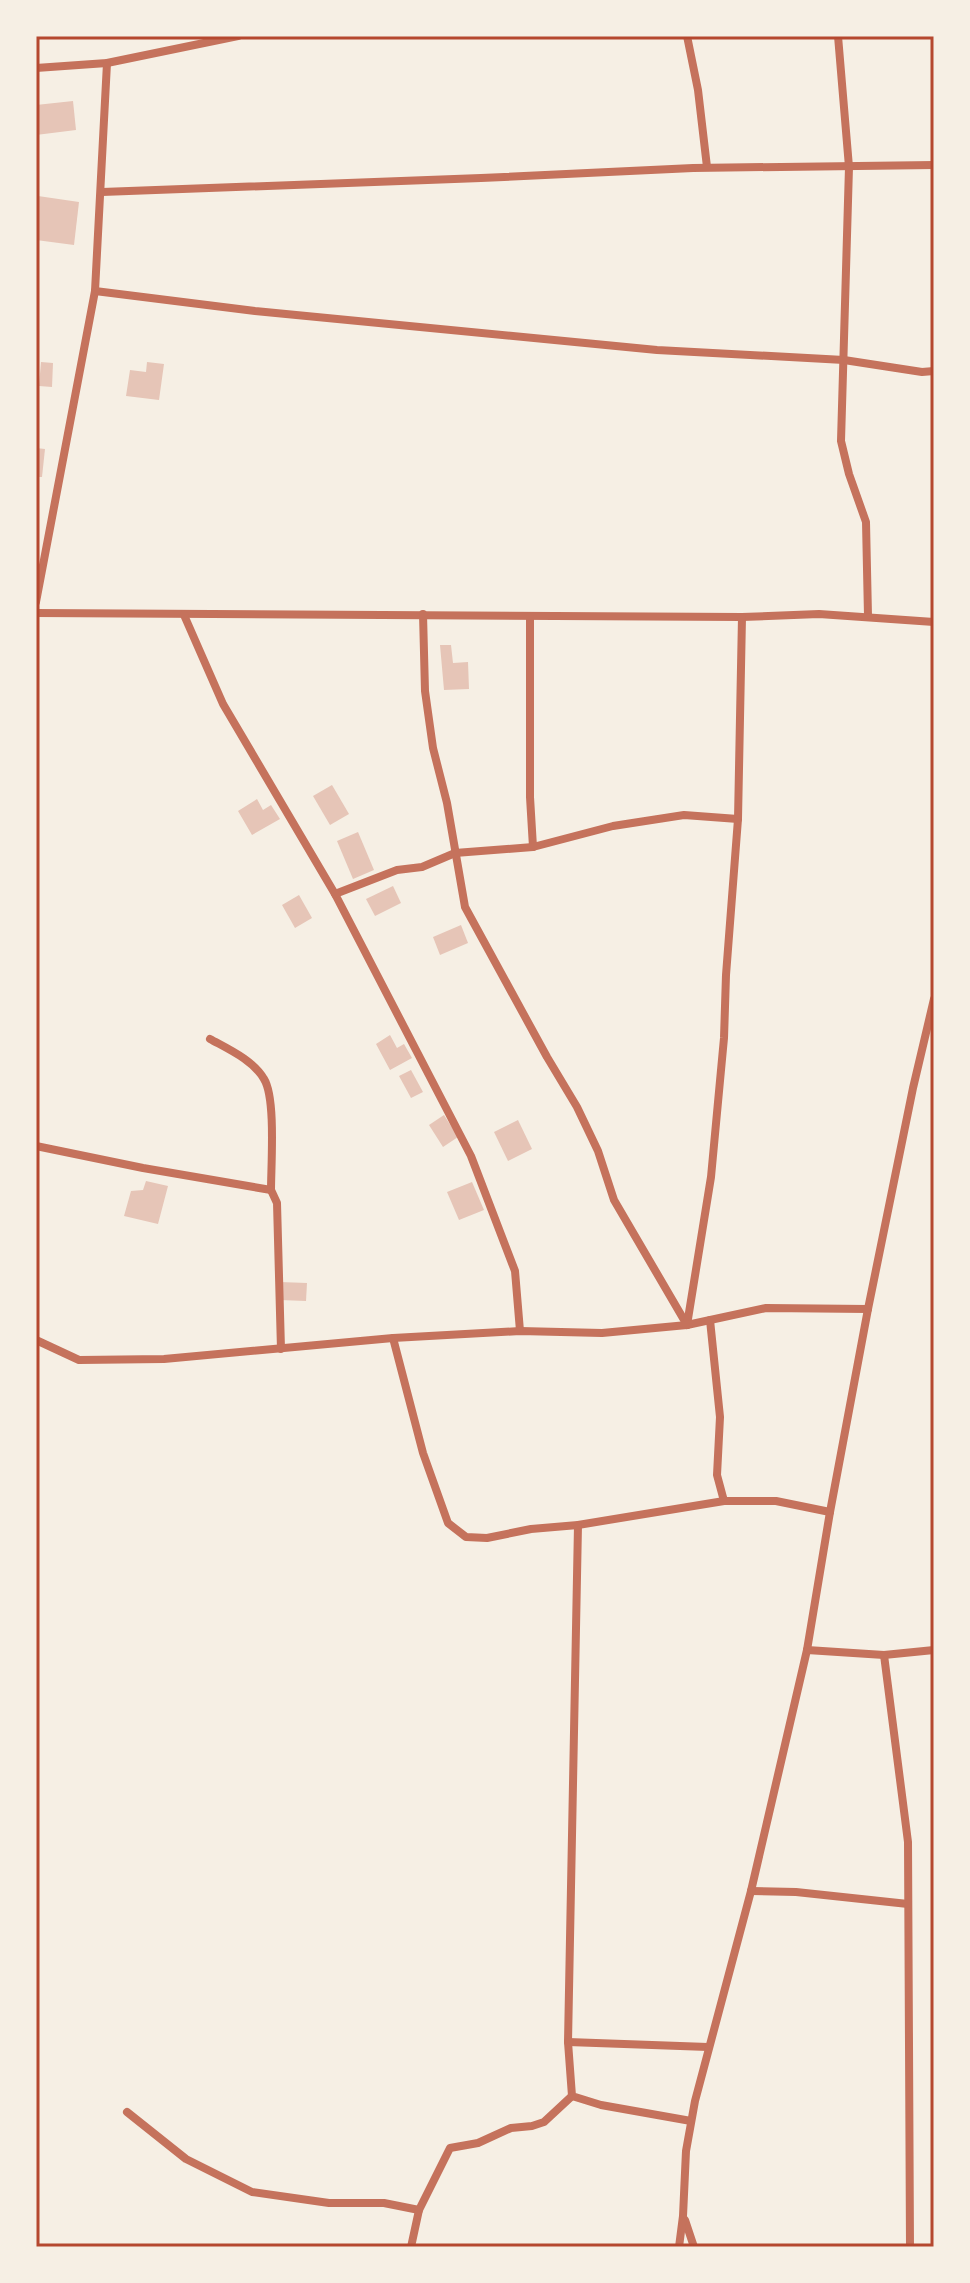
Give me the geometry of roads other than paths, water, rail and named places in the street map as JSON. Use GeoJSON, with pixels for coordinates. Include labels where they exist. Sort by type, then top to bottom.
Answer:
{"type":"FeatureCollection","features":[{"type":"Feature","properties":{"kind":"street"},"geometry":{"type":"LineString","coordinates":[[36,68],[107,63],[238,36]]}},
{"type":"Feature","properties":{"kind":"street"},"geometry":{"type":"LineString","coordinates":[[687,36],[698,90],[707,167]]}},
{"type":"Feature","properties":{"kind":"street"},"geometry":{"type":"LineString","coordinates":[[838,36],[849,167],[841,441],[866,522],[868,616]]}},
{"type":"Feature","properties":{"kind":"street"},"geometry":{"type":"LineString","coordinates":[[36,602],[95,291],[107,63]]}},
{"type":"Feature","properties":{"kind":"street"},"geometry":{"type":"LineString","coordinates":[[102,192],[707,167],[934,165]]}},
{"type":"Feature","properties":{"kind":"street"},"geometry":{"type":"LineString","coordinates":[[95,291],[255,311],[657,350],[844,360],[922,372],[934,371]]}},
{"type":"Feature","properties":{"kind":"street"},"geometry":{"type":"LineString","coordinates":[[36,613],[742,617],[819,614],[934,622]]}},
{"type":"Feature","properties":{"kind":"street"},"geometry":{"type":"LineString","coordinates":[[423,614],[425,691],[433,748],[447,803],[465,907],[582,1118],[598,1151],[614,1200],[687,1325]]}},
{"type":"Feature","properties":{"kind":"street"},"geometry":{"type":"LineString","coordinates":[[184,615],[223,704],[335,894],[471,1156],[515,1271],[520,1331]]}},
{"type":"Feature","properties":{"kind":"street"},"geometry":{"type":"LineString","coordinates":[[530,616],[533,847]]}},
{"type":"Feature","properties":{"kind":"street"},"geometry":{"type":"LineString","coordinates":[[687,1325],[711,1177],[724,1038],[738,819],[742,617]]}},
{"type":"Feature","properties":{"kind":"street"},"geometry":{"type":"LineString","coordinates":[[335,894],[397,870],[422,867],[455,853],[533,847],[613,826],[684,815],[738,819]]}},
{"type":"Feature","properties":{"kind":"street"},"geometry":{"type":"LineString","coordinates":[[679,2247],[691,2121],[751,1891],[807,1650],[868,1309],[934,999]]}},
{"type":"Feature","properties":{"kind":"street"},"geometry":{"type":"LineString","coordinates":[[210,1039],[255,1068],[265,1081],[270,1097],[271,1190],[277,1203],[281,1349]]}},
{"type":"Feature","properties":{"kind":"street"},"geometry":{"type":"LineString","coordinates":[[36,1146],[271,1190]]}},
{"type":"Feature","properties":{"kind":"street"},"geometry":{"type":"LineString","coordinates":[[36,1340],[79,1360],[164,1359],[393,1338],[520,1331],[602,1333],[687,1325],[766,1308],[868,1309]]}},
{"type":"Feature","properties":{"kind":"street"},"geometry":{"type":"LineString","coordinates":[[710,1320],[720,1417],[717,1475],[724,1501]]}},
{"type":"Feature","properties":{"kind":"street"},"geometry":{"type":"LineString","coordinates":[[393,1338],[423,1453],[448,1523],[466,1537],[487,1538],[724,1501],[776,1501],[830,1512]]}},
{"type":"Feature","properties":{"kind":"street"},"geometry":{"type":"LineString","coordinates":[[572,2096],[568,2042],[578,1525]]}},
{"type":"Feature","properties":{"kind":"street"},"geometry":{"type":"LineString","coordinates":[[807,1650],[884,1655],[934,1650]]}},
{"type":"Feature","properties":{"kind":"street"},"geometry":{"type":"LineString","coordinates":[[884,1655],[908,1842],[910,2247]]}},
{"type":"Feature","properties":{"kind":"street"},"geometry":{"type":"LineString","coordinates":[[751,1891],[796,1892],[908,1904]]}},
{"type":"Feature","properties":{"kind":"street"},"geometry":{"type":"LineString","coordinates":[[568,2042],[708,2047]]}},
{"type":"Feature","properties":{"kind":"street"},"geometry":{"type":"LineString","coordinates":[[572,2096],[601,2105],[691,2121]]}},
{"type":"Feature","properties":{"kind":"street"},"geometry":{"type":"LineString","coordinates":[[411,2247],[419,2210],[450,2148],[478,2143],[511,2128],[544,2122],[572,2096]]}},
{"type":"Feature","properties":{"kind":"street"},"geometry":{"type":"LineString","coordinates":[[127,2112],[186,2159],[252,2192],[329,2203],[384,2203],[419,2210]]}},
{"type":"Feature","properties":{"kind":"street"},"geometry":{"type":"LineString","coordinates":[[683,2216],[694,2247]]}}]}
